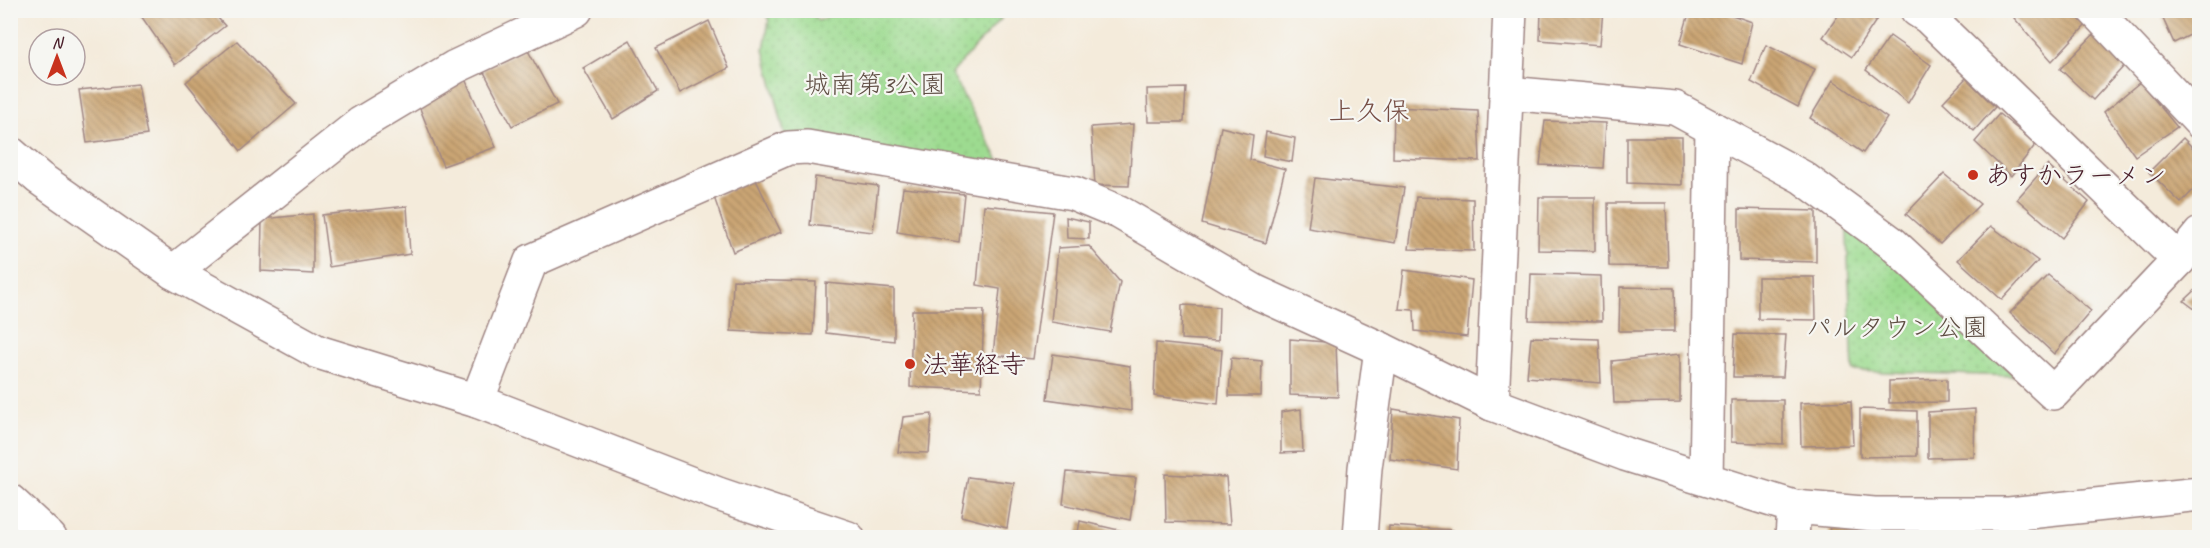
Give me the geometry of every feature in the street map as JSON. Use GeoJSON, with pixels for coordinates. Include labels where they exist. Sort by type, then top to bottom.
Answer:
{"type":"FeatureCollection","features":[{"type":"Feature","properties":{"kind":"street"},"geometry":{"type":"LineString","coordinates":[[173,272],[360,124],[455,68],[576,10]]}},
{"type":"Feature","properties":{"kind":"street"},"geometry":{"type":"LineString","coordinates":[[1492,404],[1510,10]]}},
{"type":"Feature","properties":{"kind":"street"},"geometry":{"type":"LineString","coordinates":[[1917,10],[1928,17],[2179,260]]}},
{"type":"Feature","properties":{"kind":"street"},"geometry":{"type":"LineString","coordinates":[[2094,10],[2199,122]]}},
{"type":"Feature","properties":{"kind":"street"},"geometry":{"type":"LineString","coordinates":[[1507,93],[1675,108],[1802,177],[1892,243],[2053,393],[2179,260],[2199,234]]}},
{"type":"Feature","properties":{"kind":"street"},"geometry":{"type":"LineString","coordinates":[[1706,479],[1712,128]]}},
{"type":"Feature","properties":{"kind":"street"},"geometry":{"type":"LineString","coordinates":[[477,401],[531,261],[788,148],[807,147],[1072,193],[1119,212],[1256,292],[1382,349],[1492,404],[1625,454],[1706,479],[1793,522],[1874,514],[2009,514],[2199,494]]}},
{"type":"Feature","properties":{"kind":"street"},"geometry":{"type":"LineString","coordinates":[[10,153],[39,178],[173,272],[318,352],[477,401],[718,494],[848,537]]}},
{"type":"Feature","properties":{"kind":"street"},"geometry":{"type":"LineString","coordinates":[[1360,537],[1365,468],[1382,349]]}},
{"type":"Feature","properties":{"kind":"street"},"geometry":{"type":"LineString","coordinates":[[10,501],[51,537]]}},
{"type":"Feature","properties":{"kind":"green space","name":"城南第3公園"},"geometry":{"type":"Polygon","coordinates":[[[764,11],[811,11],[818,21],[842,11],[1001,11],[1001,19],[951,73],[1010,181],[788,148],[764,49],[769,20],[764,11]]]}},
{"type":"Feature","properties":{"kind":"green space","name":"パルタウン公園"},"geometry":{"type":"Polygon","coordinates":[[[1846,215],[2015,376],[1853,371],[1846,215]]]}},
{"type":"Feature","properties":{"kind":"building"},"geometry":{"type":"Polygon","coordinates":[[[137,10],[211,10],[225,26],[175,65],[137,10]]]}},
{"type":"Feature","properties":{"kind":"building"},"geometry":{"type":"Polygon","coordinates":[[[1541,10],[1603,10],[1600,45],[1540,40],[1541,10]]]}},
{"type":"Feature","properties":{"kind":"building"},"geometry":{"type":"Polygon","coordinates":[[[1690,10],[1718,10],[1752,22],[1742,64],[1680,44],[1690,10]]]}},
{"type":"Feature","properties":{"kind":"building"},"geometry":{"type":"Polygon","coordinates":[[[1842,10],[1883,10],[1852,57],[1823,37],[1842,10]]]}},
{"type":"Feature","properties":{"kind":"building"},"geometry":{"type":"Polygon","coordinates":[[[2021,10],[2072,10],[2086,25],[2052,61],[2014,18],[2021,10]]]}},
{"type":"Feature","properties":{"kind":"building"},"geometry":{"type":"Polygon","coordinates":[[[2159,10],[2197,10],[2200,30],[2174,43],[2159,10]]]}},
{"type":"Feature","properties":{"kind":"building"},"geometry":{"type":"Polygon","coordinates":[[[709,21],[729,68],[680,93],[656,48],[709,21]]]}},
{"type":"Feature","properties":{"kind":"building"},"geometry":{"type":"Polygon","coordinates":[[[2095,33],[2125,65],[2093,100],[2060,69],[2095,33]]]}},
{"type":"Feature","properties":{"kind":"building"},"geometry":{"type":"Polygon","coordinates":[[[1890,36],[1931,65],[1908,103],[1866,70],[1890,36]]]}},
{"type":"Feature","properties":{"kind":"building"},"geometry":{"type":"Polygon","coordinates":[[[630,40],[658,91],[613,119],[583,68],[630,40]]]}},
{"type":"Feature","properties":{"kind":"building"},"geometry":{"type":"Polygon","coordinates":[[[237,41],[296,104],[241,151],[186,82],[237,41]]]}},
{"type":"Feature","properties":{"kind":"building"},"geometry":{"type":"Polygon","coordinates":[[[1766,45],[1815,69],[1798,107],[1751,82],[1766,45]]]}},
{"type":"Feature","properties":{"kind":"building"},"geometry":{"type":"Polygon","coordinates":[[[526,47],[557,104],[512,126],[483,70],[526,47]]]}},
{"type":"Feature","properties":{"kind":"building"},"geometry":{"type":"Polygon","coordinates":[[[1966,78],[1995,107],[1974,131],[1943,102],[1966,78]]]}},
{"type":"Feature","properties":{"kind":"building"},"geometry":{"type":"Polygon","coordinates":[[[465,79],[496,147],[443,166],[419,106],[465,79]]]}},
{"type":"Feature","properties":{"kind":"building"},"geometry":{"type":"Polygon","coordinates":[[[1833,80],[1887,118],[1863,153],[1810,118],[1833,80]]]}},
{"type":"Feature","properties":{"kind":"building"},"geometry":{"type":"Polygon","coordinates":[[[2140,82],[2177,127],[2135,156],[2104,112],[2140,82]]]}},
{"type":"Feature","properties":{"kind":"building"},"geometry":{"type":"Polygon","coordinates":[[[138,84],[147,135],[87,143],[79,90],[138,84]]]}},
{"type":"Feature","properties":{"kind":"building"},"geometry":{"type":"Polygon","coordinates":[[[1186,88],[1184,122],[1148,122],[1147,89],[1186,88]]]}},
{"type":"Feature","properties":{"kind":"building"},"geometry":{"type":"Polygon","coordinates":[[[1394,107],[1478,111],[1480,161],[1393,158],[1394,107]]]}},
{"type":"Feature","properties":{"kind":"building"},"geometry":{"type":"Polygon","coordinates":[[[1999,114],[2036,144],[2011,176],[1975,142],[1999,114]]]}},
{"type":"Feature","properties":{"kind":"building"},"geometry":{"type":"Polygon","coordinates":[[[1545,121],[1606,123],[1603,168],[1540,165],[1545,121]]]}},
{"type":"Feature","properties":{"kind":"building"},"geometry":{"type":"Polygon","coordinates":[[[1133,124],[1129,186],[1095,185],[1091,127],[1133,124]]]}},
{"type":"Feature","properties":{"kind":"building"},"geometry":{"type":"Polygon","coordinates":[[[1221,127],[1253,135],[1250,160],[1285,169],[1266,243],[1202,224],[1221,127]]]}},
{"type":"Feature","properties":{"kind":"building"},"geometry":{"type":"Polygon","coordinates":[[[1266,132],[1295,138],[1292,162],[1263,156],[1266,132]]]}},
{"type":"Feature","properties":{"kind":"building"},"geometry":{"type":"Polygon","coordinates":[[[1627,137],[1682,137],[1682,185],[1627,183],[1627,137]]]}},
{"type":"Feature","properties":{"kind":"building"},"geometry":{"type":"Polygon","coordinates":[[[2183,138],[2200,155],[2200,183],[2181,203],[2149,172],[2183,138]]]}},
{"type":"Feature","properties":{"kind":"building"},"geometry":{"type":"Polygon","coordinates":[[[2047,165],[2089,202],[2062,238],[2017,199],[2047,165]]]}},
{"type":"Feature","properties":{"kind":"building"},"geometry":{"type":"Polygon","coordinates":[[[1944,174],[1980,204],[1940,244],[1906,214],[1944,174]]]}},
{"type":"Feature","properties":{"kind":"building"},"geometry":{"type":"Polygon","coordinates":[[[815,177],[878,186],[873,232],[810,225],[815,177]]]}},
{"type":"Feature","properties":{"kind":"building"},"geometry":{"type":"Polygon","coordinates":[[[755,178],[781,232],[733,252],[714,197],[755,178]]]}},
{"type":"Feature","properties":{"kind":"building"},"geometry":{"type":"Polygon","coordinates":[[[1315,178],[1404,188],[1395,243],[1308,228],[1315,178]]]}},
{"type":"Feature","properties":{"kind":"building"},"geometry":{"type":"Polygon","coordinates":[[[903,188],[964,194],[959,242],[897,232],[903,188]]]}},
{"type":"Feature","properties":{"kind":"building"},"geometry":{"type":"Polygon","coordinates":[[[1416,197],[1473,199],[1474,251],[1409,249],[1416,197]]]}},
{"type":"Feature","properties":{"kind":"building"},"geometry":{"type":"Polygon","coordinates":[[[1539,197],[1595,197],[1595,251],[1538,250],[1539,197]]]}},
{"type":"Feature","properties":{"kind":"building"},"geometry":{"type":"Polygon","coordinates":[[[1608,203],[1666,203],[1668,267],[1609,266],[1608,203]]]}},
{"type":"Feature","properties":{"kind":"building"},"geometry":{"type":"Polygon","coordinates":[[[984,205],[1053,212],[1033,359],[993,355],[1000,289],[977,285],[984,205]]]}},
{"type":"Feature","properties":{"kind":"building"},"geometry":{"type":"Polygon","coordinates":[[[407,206],[410,254],[329,267],[322,215],[407,206]]]}},
{"type":"Feature","properties":{"kind":"building"},"geometry":{"type":"Polygon","coordinates":[[[1739,209],[1816,211],[1816,262],[1739,260],[1739,209]]]}},
{"type":"Feature","properties":{"kind":"building"},"geometry":{"type":"Polygon","coordinates":[[[313,214],[313,274],[261,271],[262,219],[313,214]]]}},
{"type":"Feature","properties":{"kind":"building"},"geometry":{"type":"Polygon","coordinates":[[[1066,217],[1089,222],[1089,239],[1067,238],[1066,217]]]}},
{"type":"Feature","properties":{"kind":"building"},"geometry":{"type":"Polygon","coordinates":[[[1991,226],[2038,261],[2002,300],[1958,260],[1991,226]]]}},
{"type":"Feature","properties":{"kind":"building"},"geometry":{"type":"Polygon","coordinates":[[[1089,246],[1120,282],[1110,332],[1051,322],[1058,248],[1089,246]]]}},
{"type":"Feature","properties":{"kind":"building"},"geometry":{"type":"Polygon","coordinates":[[[1404,270],[1472,280],[1467,337],[1415,331],[1414,310],[1399,309],[1404,270]]]}},
{"type":"Feature","properties":{"kind":"building"},"geometry":{"type":"Polygon","coordinates":[[[1531,274],[1601,276],[1602,321],[1529,320],[1531,274]]]}},
{"type":"Feature","properties":{"kind":"building"},"geometry":{"type":"Polygon","coordinates":[[[2048,275],[2091,311],[2054,354],[2010,313],[2048,275]]]}},
{"type":"Feature","properties":{"kind":"building"},"geometry":{"type":"Polygon","coordinates":[[[1758,277],[1815,277],[1816,320],[1758,319],[1758,277]]]}},
{"type":"Feature","properties":{"kind":"building"},"geometry":{"type":"Polygon","coordinates":[[[733,280],[816,282],[813,335],[731,331],[733,280]]]}},
{"type":"Feature","properties":{"kind":"building"},"geometry":{"type":"Polygon","coordinates":[[[826,283],[894,289],[894,341],[826,333],[826,283]]]}},
{"type":"Feature","properties":{"kind":"building"},"geometry":{"type":"Polygon","coordinates":[[[2200,286],[2200,313],[2184,301],[2200,286]]]}},
{"type":"Feature","properties":{"kind":"building"},"geometry":{"type":"Polygon","coordinates":[[[1620,287],[1674,288],[1675,331],[1619,331],[1620,287]]]}},
{"type":"Feature","properties":{"kind":"building"},"geometry":{"type":"Polygon","coordinates":[[[1182,305],[1219,307],[1218,341],[1181,339],[1182,305]]]}},
{"type":"Feature","properties":{"kind":"building"},"geometry":{"type":"Polygon","coordinates":[[[912,310],[984,310],[981,390],[910,387],[912,310]]]}},
{"type":"Feature","properties":{"kind":"building"},"geometry":{"type":"Polygon","coordinates":[[[1735,334],[1786,335],[1783,377],[1733,377],[1735,334]]]}},
{"type":"Feature","properties":{"kind":"building"},"geometry":{"type":"Polygon","coordinates":[[[1531,337],[1599,339],[1601,383],[1527,377],[1531,337]]]}},
{"type":"Feature","properties":{"kind":"building"},"geometry":{"type":"Polygon","coordinates":[[[1290,339],[1336,343],[1338,397],[1290,395],[1290,339]]]}},
{"type":"Feature","properties":{"kind":"building"},"geometry":{"type":"Polygon","coordinates":[[[1156,343],[1222,350],[1218,404],[1154,396],[1156,343]]]}},
{"type":"Feature","properties":{"kind":"building"},"geometry":{"type":"Polygon","coordinates":[[[1053,354],[1130,366],[1131,411],[1047,399],[1053,354]]]}},
{"type":"Feature","properties":{"kind":"building"},"geometry":{"type":"Polygon","coordinates":[[[1680,354],[1680,402],[1614,403],[1612,361],[1680,354]]]}},
{"type":"Feature","properties":{"kind":"building"},"geometry":{"type":"Polygon","coordinates":[[[1231,358],[1262,361],[1261,396],[1229,396],[1231,358]]]}},
{"type":"Feature","properties":{"kind":"building"},"geometry":{"type":"Polygon","coordinates":[[[1947,379],[1947,402],[1889,403],[1889,381],[1947,379]]]}},
{"type":"Feature","properties":{"kind":"building"},"geometry":{"type":"Polygon","coordinates":[[[1731,400],[1783,400],[1783,444],[1731,442],[1731,400]]]}},
{"type":"Feature","properties":{"kind":"building"},"geometry":{"type":"Polygon","coordinates":[[[1851,401],[1853,445],[1801,446],[1800,403],[1851,401]]]}},
{"type":"Feature","properties":{"kind":"building"},"geometry":{"type":"Polygon","coordinates":[[[1301,409],[1303,452],[1281,453],[1281,412],[1301,409]]]}},
{"type":"Feature","properties":{"kind":"building"},"geometry":{"type":"Polygon","coordinates":[[[1393,409],[1459,420],[1457,469],[1390,459],[1393,409]]]}},
{"type":"Feature","properties":{"kind":"building"},"geometry":{"type":"Polygon","coordinates":[[[1860,409],[1917,411],[1917,456],[1860,457],[1860,409]]]}},
{"type":"Feature","properties":{"kind":"building"},"geometry":{"type":"Polygon","coordinates":[[[1975,409],[1974,457],[1928,458],[1928,412],[1975,409]]]}},
{"type":"Feature","properties":{"kind":"building"},"geometry":{"type":"Polygon","coordinates":[[[932,414],[929,453],[898,452],[903,417],[932,414]]]}},
{"type":"Feature","properties":{"kind":"building"},"geometry":{"type":"Polygon","coordinates":[[[1067,472],[1136,478],[1130,520],[1063,504],[1067,472]]]}},
{"type":"Feature","properties":{"kind":"building"},"geometry":{"type":"Polygon","coordinates":[[[1165,474],[1226,477],[1230,524],[1166,522],[1165,474]]]}},
{"type":"Feature","properties":{"kind":"building"},"geometry":{"type":"Polygon","coordinates":[[[968,477],[1014,483],[1007,528],[961,516],[968,477]]]}},
{"type":"Feature","properties":{"kind":"building"},"geometry":{"type":"Polygon","coordinates":[[[1080,521],[1127,532],[1125,538],[1077,538],[1080,521]]]}},
{"type":"Feature","properties":{"kind":"building"},"geometry":{"type":"Polygon","coordinates":[[[1830,523],[1898,531],[1898,538],[1829,538],[1830,523]]]}},
{"type":"Feature","properties":{"kind":"building"},"geometry":{"type":"Polygon","coordinates":[[[1389,526],[1452,530],[1451,538],[1388,538],[1389,526]]]}},
{"type":"Feature","properties":{"kind":"building"},"geometry":{"type":"Polygon","coordinates":[[[2011,527],[2012,538],[1934,538],[1934,532],[2011,527]]]}},
{"type":"Feature","properties":{"kind":"place","name":"あすかラーメン"},"geometry":{"type":"Point","coordinates":[1973,175]}},
{"type":"Feature","properties":{"kind":"place","name":"法華経寺"},"geometry":{"type":"Point","coordinates":[910,364]}},
{"type":"Feature","properties":{"kind":"district","name":"上久保"},"geometry":{"type":"Point","coordinates":[1369,111]}}]}
